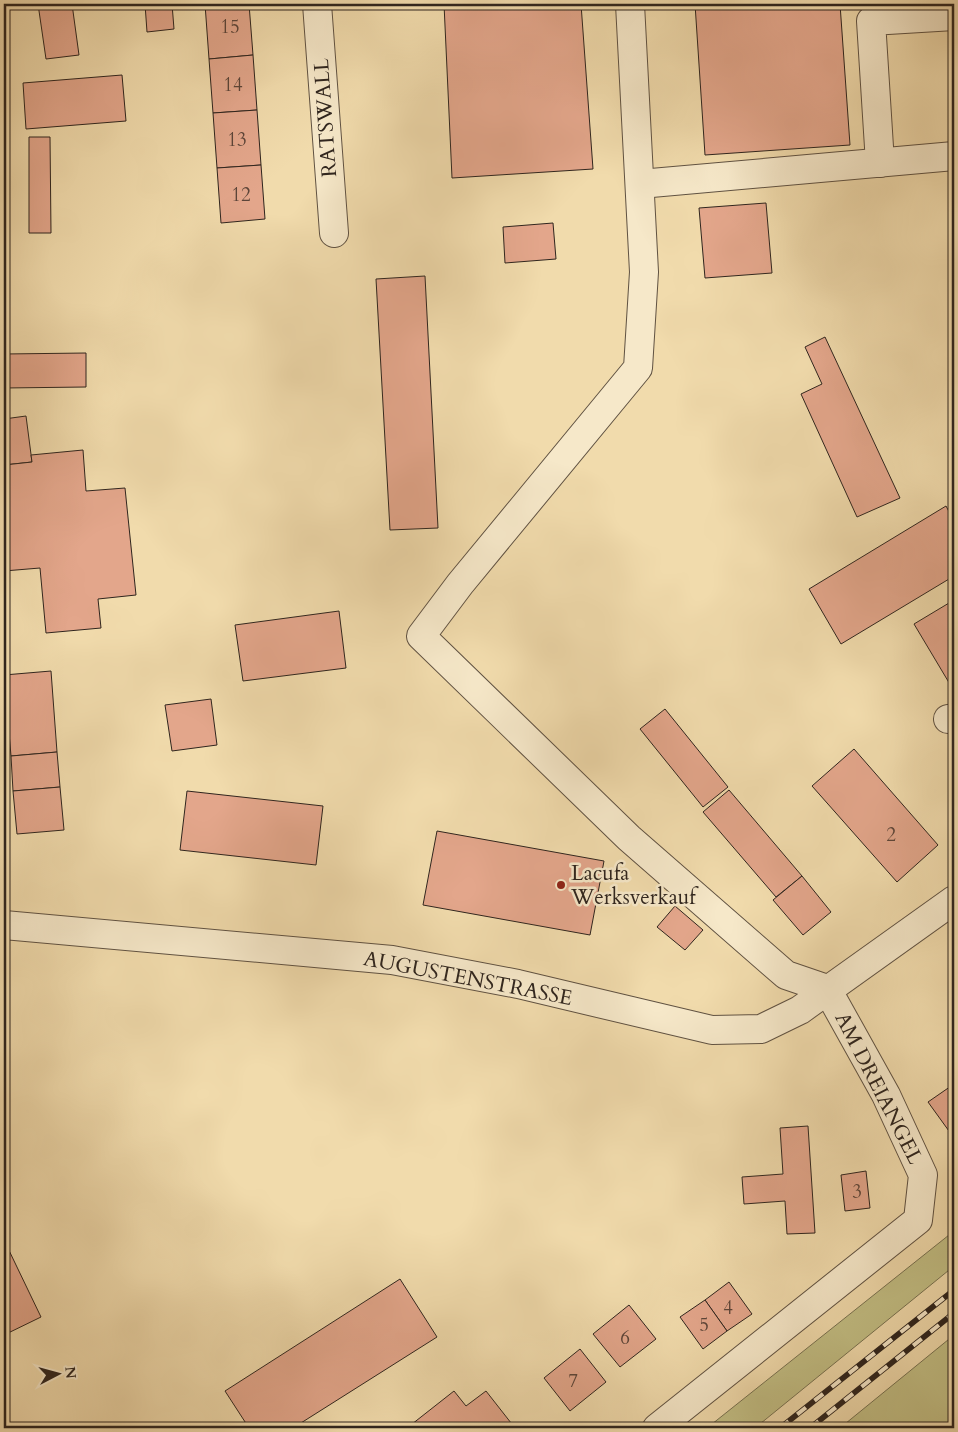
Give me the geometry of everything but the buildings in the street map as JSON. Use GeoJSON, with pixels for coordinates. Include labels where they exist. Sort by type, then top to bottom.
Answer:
{"type":"FeatureCollection","features":[{"type":"Feature","properties":{"kind":"street","name":"RATSWALL"},"geometry":{"type":"LineString","coordinates":[[317,4],[334,233]]}},
{"type":"Feature","properties":{"kind":"street"},"geometry":{"type":"LineString","coordinates":[[630,4],[644,272],[638,368],[460,584],[421,636],[629,838],[786,975],[827,989]]}},
{"type":"Feature","properties":{"kind":"street"},"geometry":{"type":"LineString","coordinates":[[880,163],[872,21],[954,16]]}},
{"type":"Feature","properties":{"kind":"street"},"geometry":{"type":"LineString","coordinates":[[640,184],[954,156]]}},
{"type":"Feature","properties":{"kind":"street","name":"AM DREIANGEL"},"geometry":{"type":"LineString","coordinates":[[657,1428],[918,1220],[923,1176],[886,1095],[827,989],[954,900]]}},
{"type":"Feature","properties":{"kind":"street","name":"AUGUSTENSTRASSE"},"geometry":{"type":"LineString","coordinates":[[4,925],[392,960],[518,984],[712,1030],[761,1028],[800,1010],[827,989]]}},
{"type":"Feature","properties":{"kind":"shaded area"},"geometry":{"type":"Polygon","coordinates":[[[954,1231],[954,1266],[755,1428],[707,1428],[954,1231]]]}},
{"type":"Feature","properties":{"kind":"shaded area"},"geometry":{"type":"Polygon","coordinates":[[[954,1335],[954,1428],[840,1428],[954,1335]]]}},
{"type":"Feature","properties":{"kind":"railway"},"geometry":{"type":"LineString","coordinates":[[780,1428],[954,1290]]}},
{"type":"Feature","properties":{"kind":"railway"},"geometry":{"type":"LineString","coordinates":[[810,1428],[954,1313]]}},
{"type":"Feature","properties":{"kind":"place","name":"Lacufa Werksverkauf"},"geometry":{"type":"Point","coordinates":[561,885]}}]}
